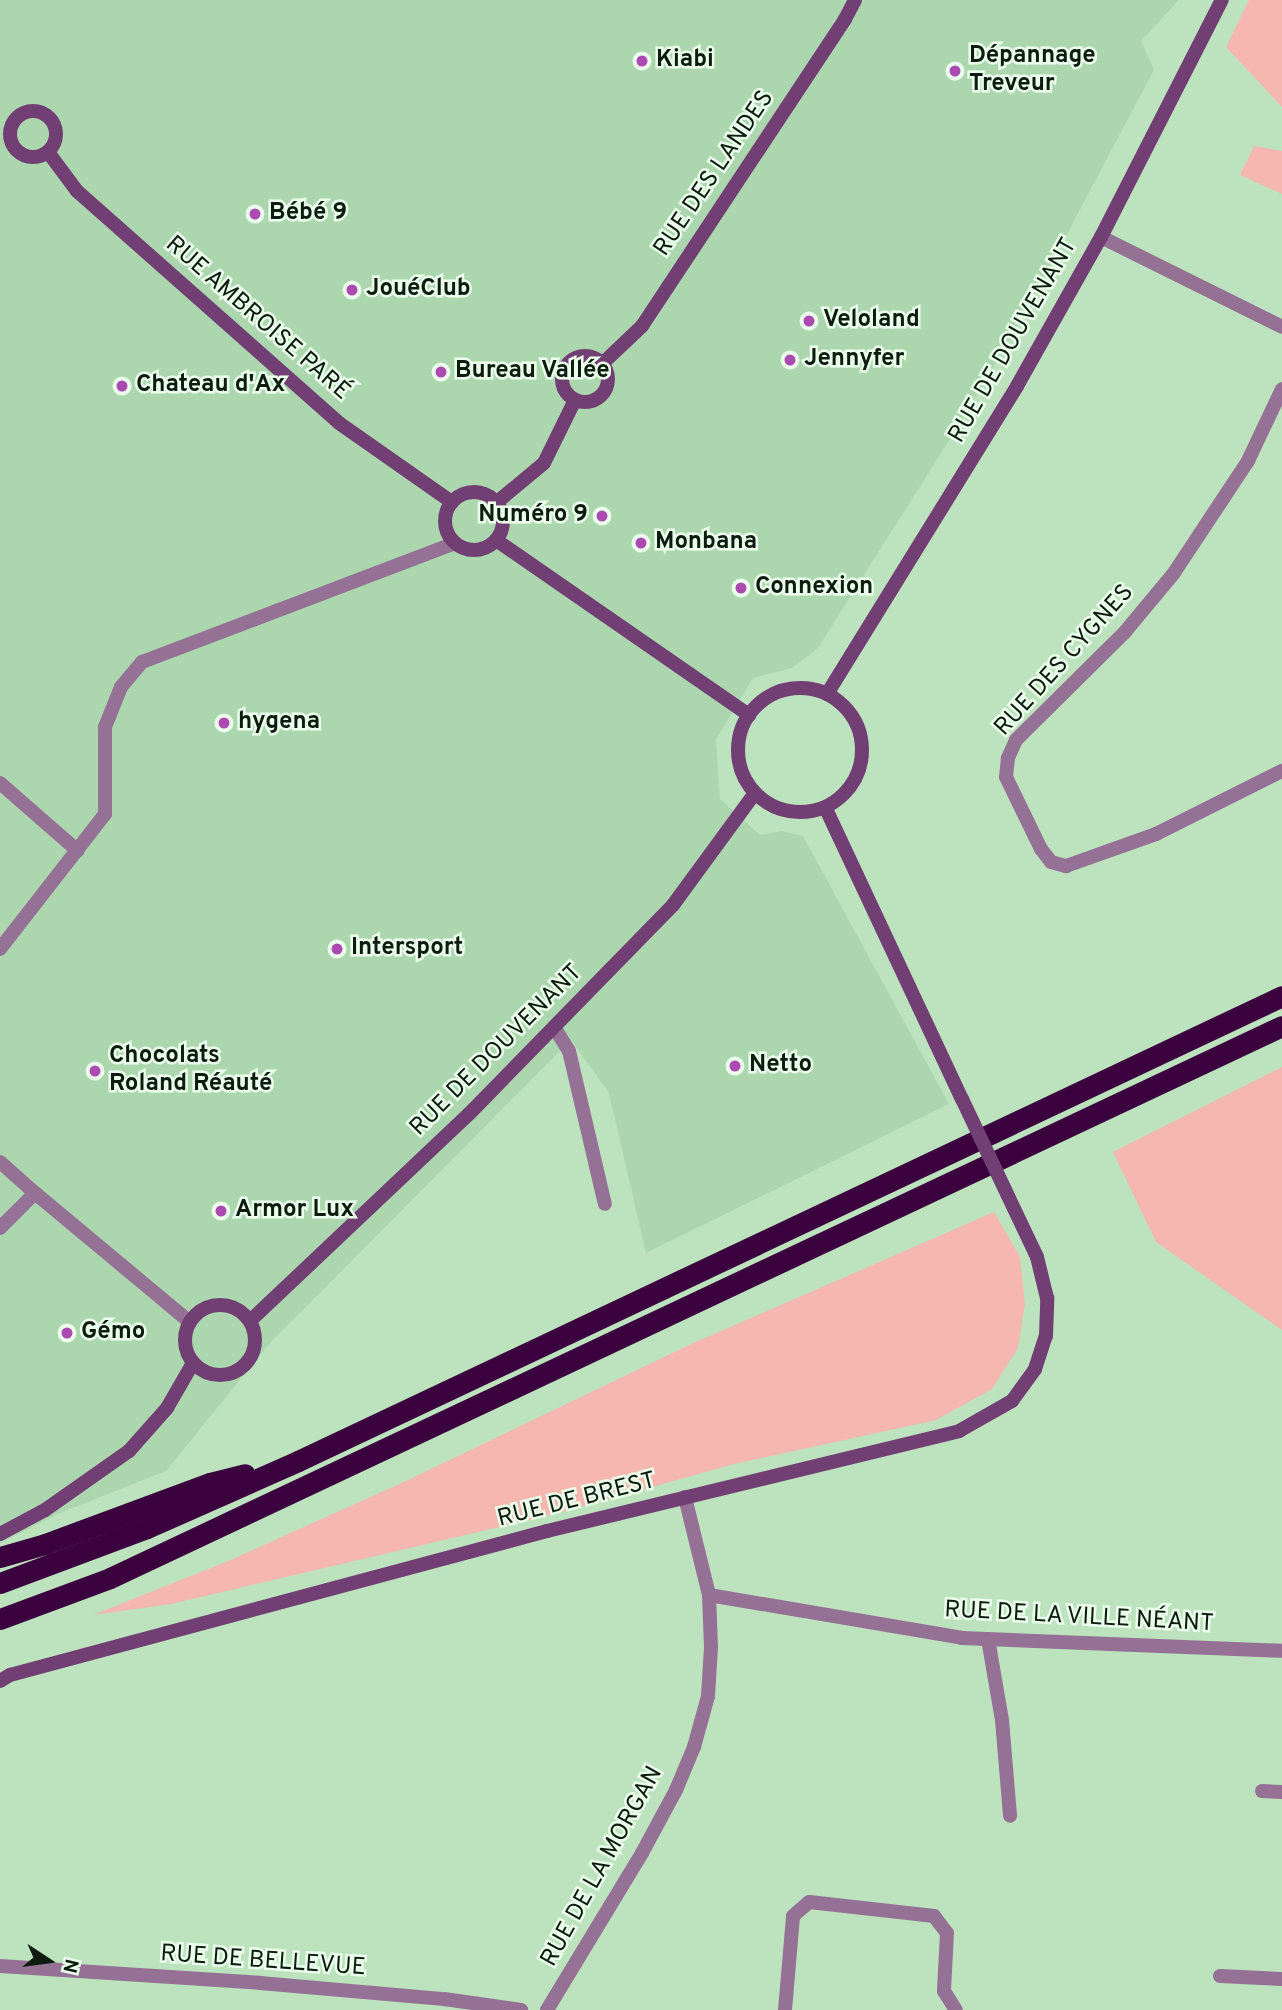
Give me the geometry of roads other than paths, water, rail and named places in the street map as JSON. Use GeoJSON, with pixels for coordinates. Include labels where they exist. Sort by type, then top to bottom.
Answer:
{"type":"FeatureCollection","features":[{"type":"Feature","properties":{"kind":"highway"},"geometry":{"type":"LineString","coordinates":[[0,1583],[147,1528],[298,1461],[1282,996]]}},
{"type":"Feature","properties":{"kind":"highway"},"geometry":{"type":"LineString","coordinates":[[0,1619],[110,1578],[1282,1026]]}},
{"type":"Feature","properties":{"kind":"highway"},"geometry":{"type":"LineString","coordinates":[[0,1557],[45,1544],[210,1483],[298,1461]]}},
{"type":"Feature","properties":{"kind":"highway"},"geometry":{"type":"LineString","coordinates":[[0,1608],[110,1578]]}},
{"type":"Feature","properties":{"kind":"street","name":"RUE DES LANDES"},"geometry":{"type":"LineString","coordinates":[[602,364],[642,326],[855,0]]}},
{"type":"Feature","properties":{"kind":"street","name":"RUE DE DOUVENANT"},"geometry":{"type":"LineString","coordinates":[[827,694],[1017,386],[1101,237],[1222,0]]}},
{"type":"Feature","properties":{"kind":"street"},"geometry":{"type":"LineString","coordinates":[[24,113],[45,115],[56,132],[48,152],[34,158],[19,153],[10,139],[6,121],[24,113]]}},
{"type":"Feature","properties":{"kind":"street","name":"RUE AMBROISE PARÉ"},"geometry":{"type":"LineString","coordinates":[[48,152],[77,191],[339,423],[453,502]]}},
{"type":"Feature","properties":{"kind":"street"},"geometry":{"type":"LineString","coordinates":[[1101,237],[1282,327]]}},
{"type":"Feature","properties":{"kind":"street"},"geometry":{"type":"LineString","coordinates":[[589,356],[602,364],[608,379],[603,393],[590,401],[575,400],[562,383],[568,363],[574,358],[589,356]]}},
{"type":"Feature","properties":{"kind":"street","name":"RUE DES CYGNES"},"geometry":{"type":"LineString","coordinates":[[1282,389],[1248,461],[1174,573],[1124,633],[1016,740],[1008,758],[1006,777],[1041,849],[1051,862],[1066,866],[1156,834],[1282,771]]}},
{"type":"Feature","properties":{"kind":"street"},"geometry":{"type":"LineString","coordinates":[[496,503],[544,463],[575,400]]}},
{"type":"Feature","properties":{"kind":"street"},"geometry":{"type":"LineString","coordinates":[[469,493],[479,493],[496,503],[503,521],[496,540],[480,550],[471,550],[455,543],[449,536],[445,519],[453,502],[469,493]]}},
{"type":"Feature","properties":{"kind":"street"},"geometry":{"type":"LineString","coordinates":[[496,540],[749,715]]}},
{"type":"Feature","properties":{"kind":"street"},"geometry":{"type":"LineString","coordinates":[[0,949],[105,814],[105,727],[121,687],[142,663],[455,543]]}},
{"type":"Feature","properties":{"kind":"street"},"geometry":{"type":"LineString","coordinates":[[793,688],[827,694],[842,704],[853,717],[860,733],[860,767],[853,783],[826,809],[789,811],[770,805],[755,793],[743,775],[738,755],[740,734],[749,715],[776,693],[793,688]]}},
{"type":"Feature","properties":{"kind":"street"},"geometry":{"type":"LineString","coordinates":[[0,783],[78,851]]}},
{"type":"Feature","properties":{"kind":"street","name":"RUE DE DOUVENANT"},"geometry":{"type":"LineString","coordinates":[[250,1321],[469,1114],[673,905],[755,793]]}},
{"type":"Feature","properties":{"kind":"street","name":"RUE DE BREST"},"geometry":{"type":"LineString","coordinates":[[0,1681],[10,1675],[204,1622],[685,1497],[959,1431],[1012,1401],[1035,1369],[1046,1336],[1047,1298],[1037,1257],[826,809]]}},
{"type":"Feature","properties":{"kind":"street"},"geometry":{"type":"LineString","coordinates":[[554,1027],[569,1051],[605,1204]]}},
{"type":"Feature","properties":{"kind":"street"},"geometry":{"type":"LineString","coordinates":[[0,1162],[190,1322]]}},
{"type":"Feature","properties":{"kind":"street"},"geometry":{"type":"LineString","coordinates":[[0,1228],[35,1193]]}},
{"type":"Feature","properties":{"kind":"street"},"geometry":{"type":"LineString","coordinates":[[220,1305],[232,1307],[250,1321],[254,1330],[254,1349],[245,1365],[219,1376],[209,1374],[193,1363],[185,1339],[190,1322],[198,1313],[220,1305]]}},
{"type":"Feature","properties":{"kind":"street"},"geometry":{"type":"LineString","coordinates":[[0,1534],[45,1510],[130,1451],[167,1408],[193,1363]]}},
{"type":"Feature","properties":{"kind":"street","name":"RUE DE LA MORGAN"},"geometry":{"type":"LineString","coordinates":[[547,2010],[642,1853],[676,1790],[694,1747],[708,1696],[711,1647],[709,1595],[685,1497]]}},
{"type":"Feature","properties":{"kind":"street","name":"RUE DE LA VILLE NÉANT"},"geometry":{"type":"LineString","coordinates":[[709,1595],[962,1638],[1282,1651]]}},
{"type":"Feature","properties":{"kind":"street"},"geometry":{"type":"LineString","coordinates":[[988,1639],[1002,1720],[1010,1816]]}},
{"type":"Feature","properties":{"kind":"street"},"geometry":{"type":"LineString","coordinates":[[1262,1791],[1282,1792]]}},
{"type":"Feature","properties":{"kind":"street"},"geometry":{"type":"LineString","coordinates":[[785,2010],[793,1916],[808,1902],[934,1916],[947,1933],[944,1991],[956,2010]]}},
{"type":"Feature","properties":{"kind":"street","name":"RUE DE BELLEVUE"},"geometry":{"type":"LineString","coordinates":[[0,1966],[260,1983],[444,1999],[521,2010]]}},
{"type":"Feature","properties":{"kind":"street"},"geometry":{"type":"LineString","coordinates":[[1220,1976],[1282,1979]]}},
{"type":"Feature","properties":{"kind":"place","name":"Kiabi"},"geometry":{"type":"Point","coordinates":[642,61]}},
{"type":"Feature","properties":{"kind":"place","name":"Dépannage Treveur"},"geometry":{"type":"Point","coordinates":[955,71]}},
{"type":"Feature","properties":{"kind":"place","name":"Bébé 9"},"geometry":{"type":"Point","coordinates":[255,214]}},
{"type":"Feature","properties":{"kind":"place","name":"JouéClub"},"geometry":{"type":"Point","coordinates":[352,290]}},
{"type":"Feature","properties":{"kind":"place","name":"Veloland"},"geometry":{"type":"Point","coordinates":[809,321]}},
{"type":"Feature","properties":{"kind":"place","name":"Jennyfer"},"geometry":{"type":"Point","coordinates":[790,360]}},
{"type":"Feature","properties":{"kind":"place","name":"Bureau Vallée"},"geometry":{"type":"Point","coordinates":[441,372]}},
{"type":"Feature","properties":{"kind":"place","name":"Chateau d'Ax"},"geometry":{"type":"Point","coordinates":[122,386]}},
{"type":"Feature","properties":{"kind":"place","name":"Numéro 9"},"geometry":{"type":"Point","coordinates":[602,516]}},
{"type":"Feature","properties":{"kind":"place","name":"Monbana"},"geometry":{"type":"Point","coordinates":[641,543]}},
{"type":"Feature","properties":{"kind":"place","name":"Connexion"},"geometry":{"type":"Point","coordinates":[741,588]}},
{"type":"Feature","properties":{"kind":"place","name":"hygena"},"geometry":{"type":"Point","coordinates":[224,723]}},
{"type":"Feature","properties":{"kind":"place","name":"Intersport"},"geometry":{"type":"Point","coordinates":[337,949]}},
{"type":"Feature","properties":{"kind":"place","name":"Netto"},"geometry":{"type":"Point","coordinates":[735,1066]}},
{"type":"Feature","properties":{"kind":"place","name":"Chocolats Roland Réauté"},"geometry":{"type":"Point","coordinates":[95,1071]}},
{"type":"Feature","properties":{"kind":"place","name":"Armor Lux"},"geometry":{"type":"Point","coordinates":[221,1211]}},
{"type":"Feature","properties":{"kind":"place","name":"Gémo"},"geometry":{"type":"Point","coordinates":[67,1333]}}]}
